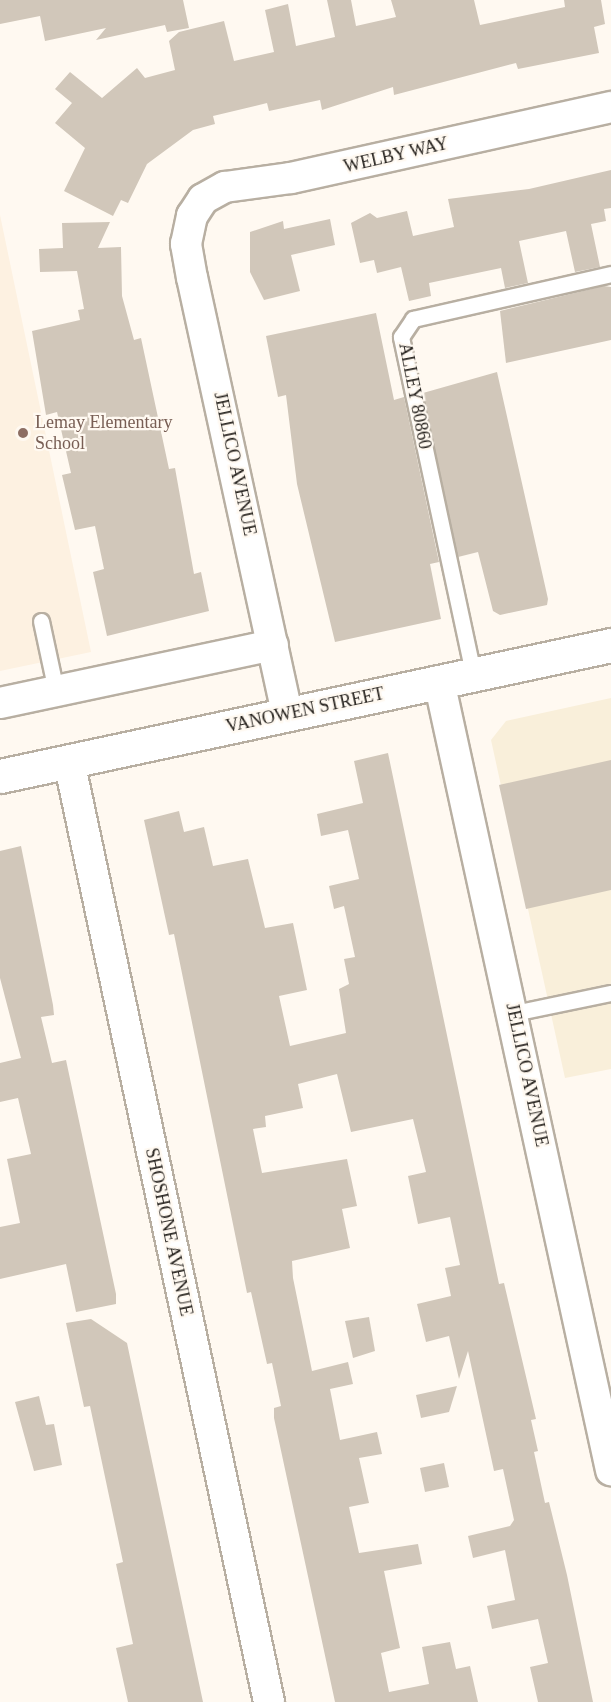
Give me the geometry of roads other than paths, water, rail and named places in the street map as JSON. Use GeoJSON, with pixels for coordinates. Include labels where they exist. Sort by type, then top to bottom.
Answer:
{"type":"FeatureCollection","features":[{"type":"Feature","properties":{"kind":"main road","name":"VANOWEN STREET"},"geometry":{"type":"LineString","coordinates":[[0,776],[611,645]]}},
{"type":"Feature","properties":{"kind":"street","name":"WELBY WAY"},"geometry":{"type":"LineString","coordinates":[[192,216],[203,199],[225,187],[291,178],[611,108]]}},
{"type":"Feature","properties":{"kind":"street","name":"JELLICO AVENUE"},"geometry":{"type":"LineString","coordinates":[[192,216],[186,244],[287,713]]}},
{"type":"Feature","properties":{"kind":"street"},"geometry":{"type":"LineString","coordinates":[[0,703],[273,645]]}},
{"type":"Feature","properties":{"kind":"street","name":"JELLICO AVENUE"},"geometry":{"type":"LineString","coordinates":[[439,681],[514,1013],[611,1470]]}},
{"type":"Feature","properties":{"kind":"street","name":"SHOSHONE AVENUE"},"geometry":{"type":"LineString","coordinates":[[69,761],[269,1702]]}},
{"type":"Feature","properties":{"kind":"lane","name":"ALLEY 80860"},"geometry":{"type":"LineString","coordinates":[[473,673],[401,337],[413,319],[611,274]]}},
{"type":"Feature","properties":{"kind":"lane"},"geometry":{"type":"LineString","coordinates":[[41,621],[56,691]]}},
{"type":"Feature","properties":{"kind":"lane"},"geometry":{"type":"LineString","coordinates":[[514,1013],[611,993]]}},
{"type":"Feature","properties":{"kind":"place","name":"Lemay Elementary School"},"geometry":{"type":"Point","coordinates":[23,433]}}]}
